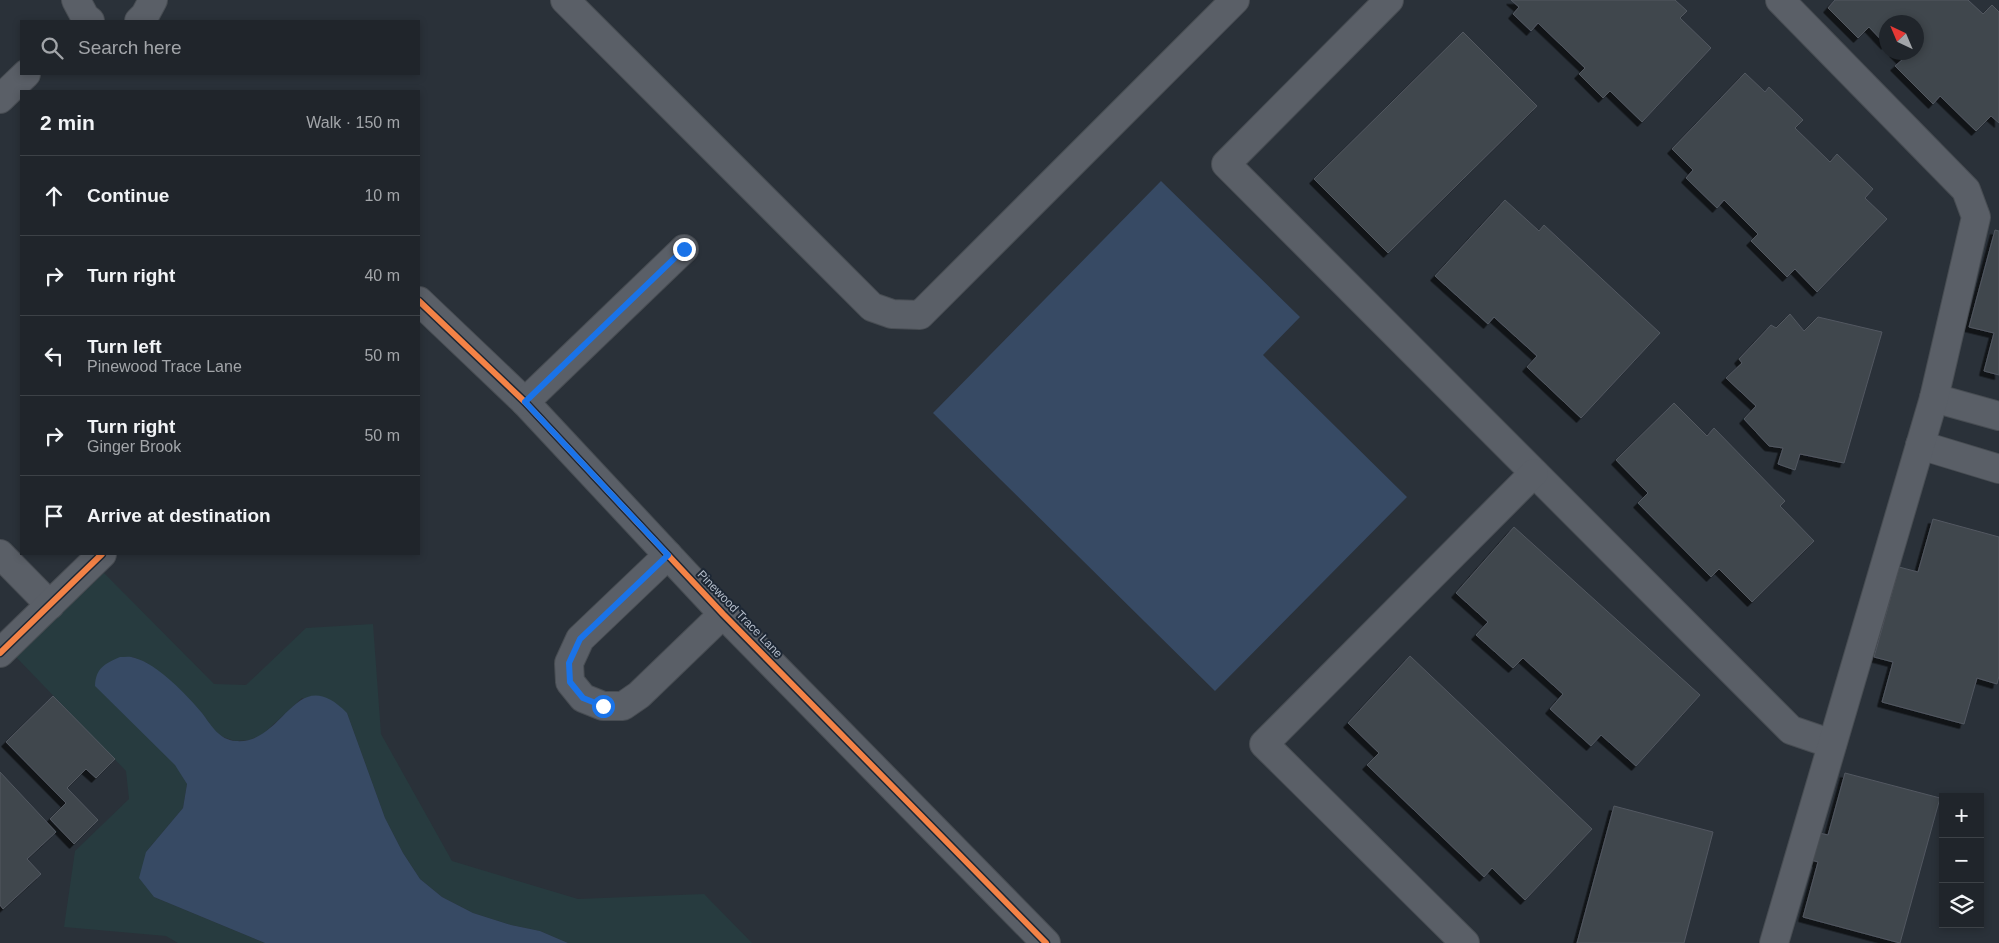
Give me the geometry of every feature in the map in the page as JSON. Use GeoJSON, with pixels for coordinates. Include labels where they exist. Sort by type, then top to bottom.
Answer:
{"type":"FeatureCollection","features":[{"type":"Feature","properties":{"kind":"street"},"geometry":{"type":"LineString","coordinates":[[139,20],[145,15],[153,0]]}},
{"type":"Feature","properties":{"kind":"street"},"geometry":{"type":"LineString","coordinates":[[565,0],[872,307],[892,314],[920,315],[1235,0]]}},
{"type":"Feature","properties":{"kind":"street"},"geometry":{"type":"LineString","coordinates":[[1389,0],[1226,164],[1792,730],[1832,744]]}},
{"type":"Feature","properties":{"kind":"street"},"geometry":{"type":"LineString","coordinates":[[1774,943],[1934,398],[1976,217],[1966,190],[1780,0]]}},
{"type":"Feature","properties":{"kind":"street"},"geometry":{"type":"LineString","coordinates":[[0,99],[25,75]]}},
{"type":"Feature","properties":{"kind":"street"},"geometry":{"type":"LineString","coordinates":[[525,402],[684,249]]}},
{"type":"Feature","properties":{"kind":"street","name":"Pinewood Trace Lane"},"geometry":{"type":"LineString","coordinates":[[420,302],[525,402],[723,614],[1046,943]]}},
{"type":"Feature","properties":{"kind":"street"},"geometry":{"type":"LineString","coordinates":[[1934,398],[1999,416]]}},
{"type":"Feature","properties":{"kind":"street"},"geometry":{"type":"LineString","coordinates":[[1920,445],[1999,469]]}},
{"type":"Feature","properties":{"kind":"street"},"geometry":{"type":"LineString","coordinates":[[1465,943],[1264,744],[1534,474]]}},
{"type":"Feature","properties":{"kind":"street"},"geometry":{"type":"LineString","coordinates":[[0,554],[50,605]]}},
{"type":"Feature","properties":{"kind":"street"},"geometry":{"type":"LineString","coordinates":[[0,653],[101,555]]}},
{"type":"Feature","properties":{"kind":"street"},"geometry":{"type":"LineString","coordinates":[[668,555],[580,639],[569,663],[570,682],[583,698],[603,706],[623,706],[639,695],[723,614]]}},
{"type":"Feature","properties":{"kind":"green space"},"geometry":{"type":"Polygon","coordinates":[[[104,573],[214,684],[246,685],[306,628],[373,624],[381,734],[452,861],[578,899],[704,894],[752,943],[568,943],[540,931],[511,925],[473,913],[442,897],[420,879],[403,853],[385,818],[347,713],[302,698],[262,735],[249,740],[235,741],[223,737],[215,731],[201,712],[147,663],[133,657],[120,657],[187,784],[183,808],[146,852],[154,897],[265,943],[178,943],[166,936],[64,927],[75,851],[129,799],[126,771],[16,657],[104,573]]]}},
{"type":"Feature","properties":{"kind":"water"},"geometry":{"type":"Polygon","coordinates":[[[1161,181],[1300,317],[1263,355],[1407,497],[1215,691],[933,413],[1161,181]]]}},
{"type":"Feature","properties":{"kind":"water"},"geometry":{"type":"Polygon","coordinates":[[[120,657],[144,661],[162,673],[188,698],[220,735],[230,740],[253,739],[267,731],[302,700],[315,696],[329,699],[347,713],[385,818],[403,853],[420,879],[442,897],[473,913],[511,925],[540,931],[568,943],[265,943],[154,897],[139,878],[146,852],[183,808],[187,784],[175,765],[95,686],[97,675],[102,667],[120,657]]]}},
{"type":"Feature","properties":{"kind":"building"},"geometry":{"type":"Polygon","coordinates":[[[1511,0],[1675,0],[1687,11],[1680,18],[1711,48],[1642,122],[1610,91],[1603,98],[1579,74],[1585,68],[1538,23],[1531,31],[1513,14],[1519,7],[1511,0]]]}},
{"type":"Feature","properties":{"kind":"building"},"geometry":{"type":"Polygon","coordinates":[[[1835,0],[1968,0],[1983,14],[1992,5],[1999,12],[1999,123],[1991,116],[1976,131],[1940,96],[1933,104],[1895,66],[1902,60],[1924,60],[1924,15],[1879,15],[1879,38],[1869,27],[1858,38],[1828,8],[1835,0]]]}},
{"type":"Feature","properties":{"kind":"building"},"geometry":{"type":"Polygon","coordinates":[[[1463,32],[1537,106],[1388,253],[1314,179],[1463,32]]]}},
{"type":"Feature","properties":{"kind":"building"},"geometry":{"type":"Polygon","coordinates":[[[1745,73],[1765,92],[1769,87],[1803,120],[1795,128],[1830,162],[1837,154],[1873,189],[1865,198],[1887,219],[1817,292],[1795,269],[1787,277],[1751,241],[1758,234],[1724,200],[1717,208],[1686,178],[1693,170],[1672,149],[1745,73]]]}},
{"type":"Feature","properties":{"kind":"building"},"geometry":{"type":"Polygon","coordinates":[[[1505,200],[1539,231],[1544,225],[1660,333],[1581,418],[1527,367],[1537,356],[1494,317],[1488,324],[1435,276],[1505,200]]]}},
{"type":"Feature","properties":{"kind":"building"},"geometry":{"type":"Polygon","coordinates":[[[1995,230],[1999,231],[1999,375],[1984,371],[1994,333],[1969,327],[1995,230]]]}},
{"type":"Feature","properties":{"kind":"building"},"geometry":{"type":"Polygon","coordinates":[[[1790,314],[1804,331],[1818,317],[1882,332],[1844,463],[1800,454],[1795,470],[1778,464],[1783,448],[1769,446],[1744,419],[1756,406],[1726,378],[1742,363],[1739,359],[1771,325],[1776,328],[1790,314]]]}},
{"type":"Feature","properties":{"kind":"building"},"geometry":{"type":"Polygon","coordinates":[[[1674,403],[1707,436],[1714,428],[1785,501],[1780,506],[1814,541],[1752,602],[1719,569],[1711,577],[1638,503],[1648,493],[1616,460],[1674,403]]]}},
{"type":"Feature","properties":{"kind":"building"},"geometry":{"type":"Polygon","coordinates":[[[1933,519],[1999,537],[1999,676],[1997,684],[1977,678],[1964,724],[1882,702],[1893,662],[1874,657],[1899,567],[1918,572],[1933,519]]]}},
{"type":"Feature","properties":{"kind":"building"},"geometry":{"type":"Polygon","coordinates":[[[1514,527],[1700,695],[1636,766],[1601,735],[1591,746],[1550,709],[1563,694],[1523,658],[1513,668],[1476,635],[1488,622],[1456,593],[1514,527]]]}},
{"type":"Feature","properties":{"kind":"building"},"geometry":{"type":"Polygon","coordinates":[[[1410,656],[1592,829],[1525,900],[1492,868],[1484,877],[1367,765],[1379,753],[1348,723],[1410,656]]]}},
{"type":"Feature","properties":{"kind":"building"},"geometry":{"type":"Polygon","coordinates":[[[53,696],[115,759],[96,778],[86,769],[67,788],[98,820],[74,844],[50,819],[66,803],[6,742],[53,696]]]}},
{"type":"Feature","properties":{"kind":"building"},"geometry":{"type":"Polygon","coordinates":[[[0,772],[56,832],[27,859],[41,874],[3,909],[0,905],[0,772]]]}},
{"type":"Feature","properties":{"kind":"building"},"geometry":{"type":"Polygon","coordinates":[[[1845,773],[1939,798],[1900,943],[1803,917],[1818,862],[1808,859],[1815,832],[1828,835],[1845,773]]]}},
{"type":"Feature","properties":{"kind":"building"},"geometry":{"type":"Polygon","coordinates":[[[1614,806],[1713,832],[1684,943],[1577,943],[1614,806]]]}},
{"type":"Feature","properties":{"kind":"cycle path"},"geometry":{"type":"LineString","coordinates":[[420,302],[525,402],[723,614],[1046,943]]}},
{"type":"Feature","properties":{"kind":"cycle path"},"geometry":{"type":"LineString","coordinates":[[0,653],[101,555]]}},
{"type":"Feature","properties":{"kind":"route"},"geometry":{"type":"LineString","coordinates":[[603,706],[583,698],[570,682],[569,663],[580,639],[668,555],[525,402],[684,249]]}}]}
